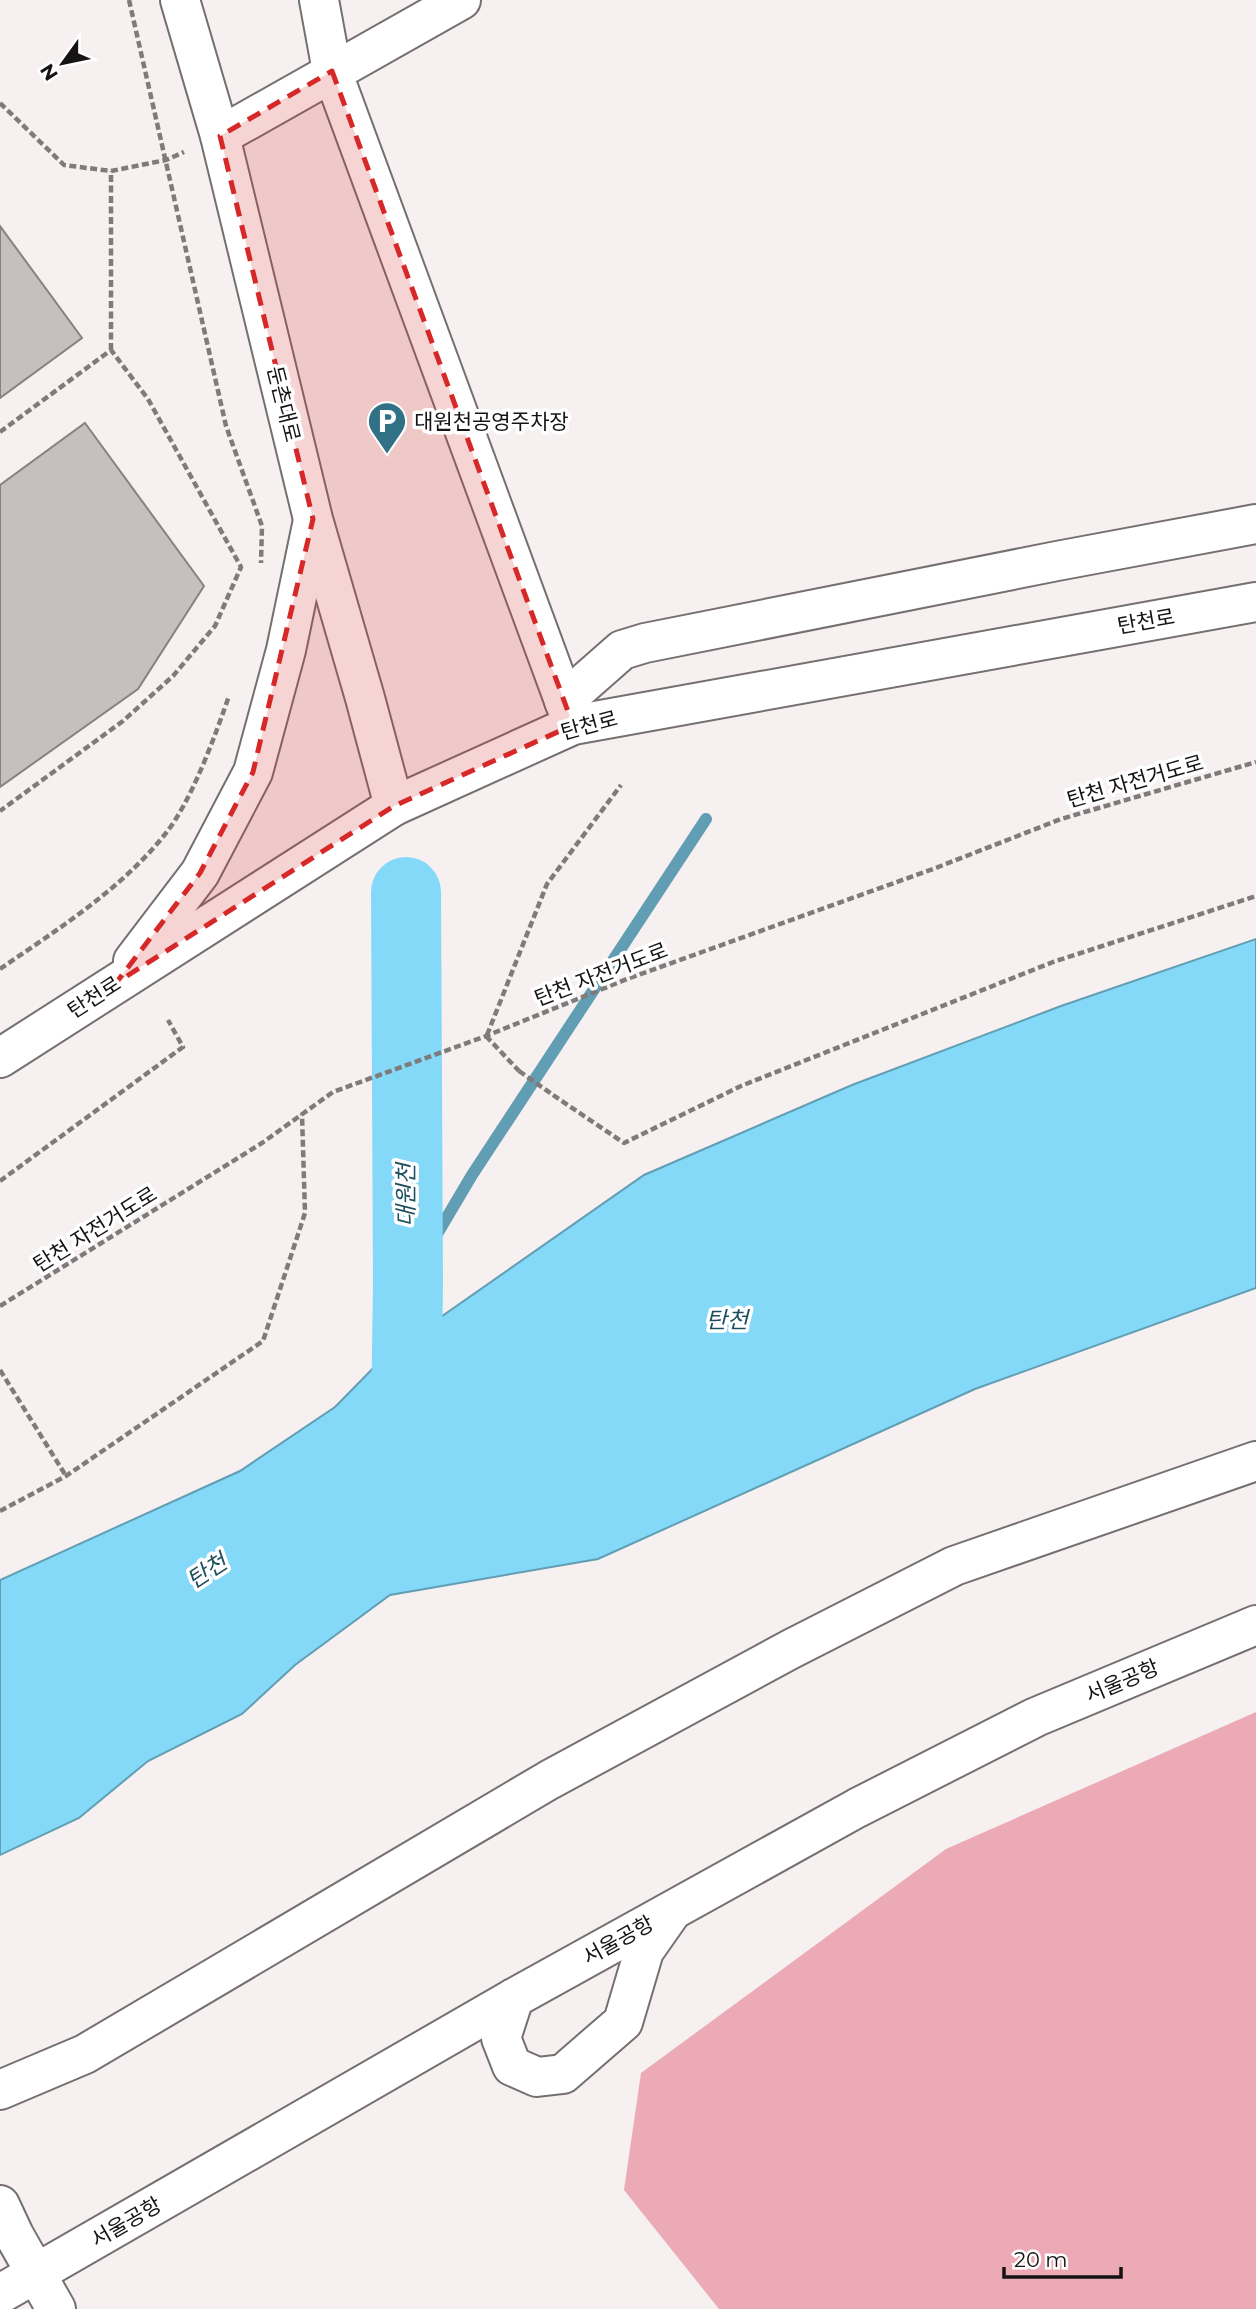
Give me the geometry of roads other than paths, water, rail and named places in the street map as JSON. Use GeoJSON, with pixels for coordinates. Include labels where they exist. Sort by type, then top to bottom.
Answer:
{"type":"FeatureCollection","features":[{"type":"Feature","properties":{"kind":"main road","name":"둔촌대로"},"geometry":{"type":"LineString","coordinates":[[180,0],[220,136],[257,298],[313,519],[394,806]]}},
{"type":"Feature","properties":{"kind":"main road"},"geometry":{"type":"LineString","coordinates":[[319,0],[332,71],[568,713],[622,650],[645,643],[1256,524]]}},
{"type":"Feature","properties":{"kind":"main road"},"geometry":{"type":"LineString","coordinates":[[220,136],[461,0]]}},
{"type":"Feature","properties":{"kind":"main road"},"geometry":{"type":"LineString","coordinates":[[116,983],[200,873],[253,772],[286,650],[313,519]]}},
{"type":"Feature","properties":{"kind":"main road","name":"탄천로"},"geometry":{"type":"LineString","coordinates":[[0,1058],[394,806],[568,713],[1256,601]]}},
{"type":"Feature","properties":{"kind":"main road"},"geometry":{"type":"LineString","coordinates":[[0,2090],[85,2054],[549,1780],[791,1649],[954,1566],[1256,1461]]}},
{"type":"Feature","properties":{"kind":"main road","name":"서울공항"},"geometry":{"type":"LineString","coordinates":[[0,2294],[514,1998],[857,1808],[1036,1717],[1256,1625]]}},
{"type":"Feature","properties":{"kind":"main road"},"geometry":{"type":"LineString","coordinates":[[514,1998],[501,2038],[512,2066],[537,2077],[563,2074],[623,2022],[644,1951],[673,1910]]}},
{"type":"Feature","properties":{"kind":"main road"},"geometry":{"type":"LineString","coordinates":[[0,2205],[56,2309]]}},
{"type":"Feature","properties":{"kind":"water","name":"탄천"},"geometry":{"type":"Polygon","coordinates":[[[1256,939],[1256,1288],[975,1389],[598,1559],[390,1595],[295,1665],[242,1714],[148,1761],[79,1818],[0,1855],[0,1580],[240,1471],[335,1407],[385,1356],[644,1175],[852,1085],[1061,1006],[1256,939]]]}},
{"type":"Feature","properties":{"kind":"waterway"},"geometry":{"type":"LineString","coordinates":[[408,1283],[472,1175],[706,819]]}},
{"type":"Feature","properties":{"kind":"waterway","name":"대원천"},"geometry":{"type":"LineString","coordinates":[[399,1436],[406,1421],[408,1283],[406,892]]}},
{"type":"Feature","properties":{"kind":"place","name":"대원천공영주차장"},"geometry":{"type":"Point","coordinates":[387,455]}}]}
